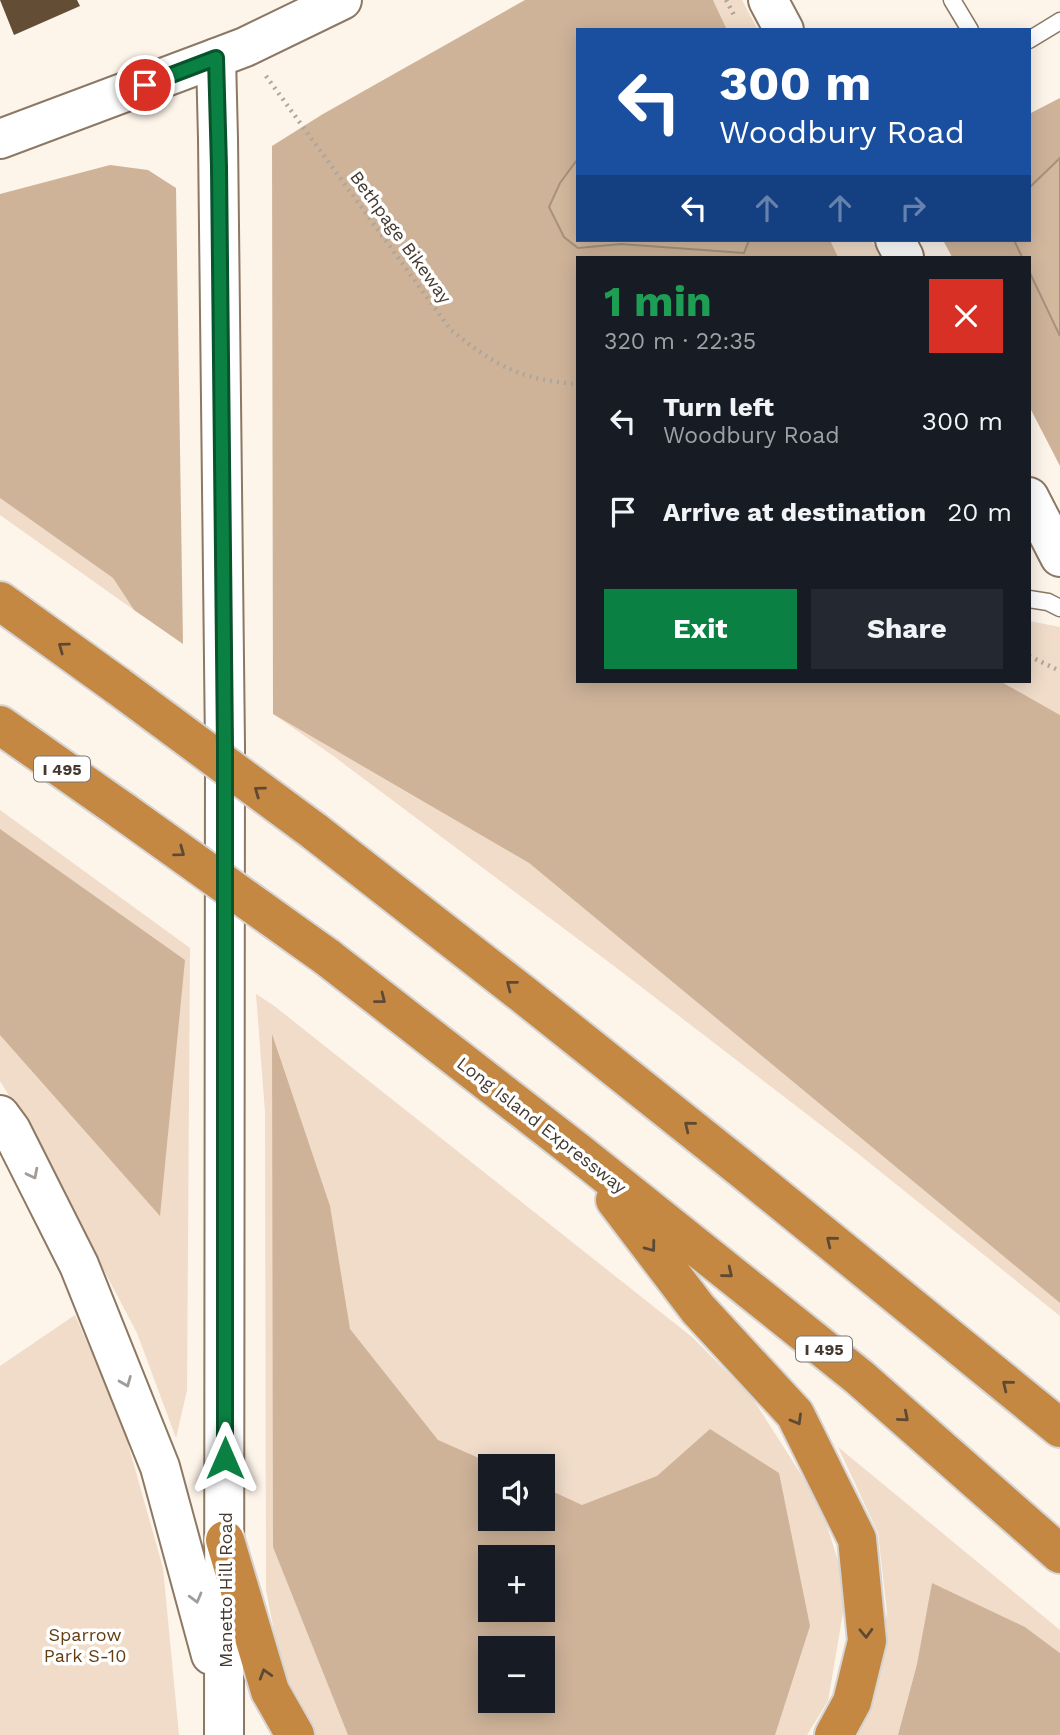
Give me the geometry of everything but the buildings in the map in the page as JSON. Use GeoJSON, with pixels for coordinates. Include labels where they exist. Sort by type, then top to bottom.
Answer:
{"type":"FeatureCollection","features":[{"type":"Feature","properties":{"kind":"highway"},"geometry":{"type":"LineString","coordinates":[[0,601],[314,831],[742,1169],[1060,1428]]}},
{"type":"Feature","properties":{"kind":"highway","name":"Long Island Expressway"},"geometry":{"type":"LineString","coordinates":[[0,725],[327,957],[579,1153],[859,1377],[1060,1554]]}},
{"type":"Feature","properties":{"kind":"highway"},"geometry":{"type":"LineString","coordinates":[[579,1153],[698,1310],[795,1414],[857,1539],[867,1641],[852,1702],[834,1735]]}},
{"type":"Feature","properties":{"kind":"highway"},"geometry":{"type":"LineString","coordinates":[[225,1540],[270,1691],[295,1735]]}},
{"type":"Feature","properties":{"kind":"main road"},"geometry":{"type":"LineString","coordinates":[[0,139],[230,52],[342,0]]}},
{"type":"Feature","properties":{"kind":"main road"},"geometry":{"type":"LineString","coordinates":[[768,0],[783,28]]}},
{"type":"Feature","properties":{"kind":"main road","name":"Manetto Hill Road"},"geometry":{"type":"LineString","coordinates":[[224,1720],[225,747],[219,181],[230,52]]}},
{"type":"Feature","properties":{"kind":"main road"},"geometry":{"type":"LineString","coordinates":[[1031,501],[1060,557]]}},
{"type":"Feature","properties":{"kind":"main road"},"geometry":{"type":"LineString","coordinates":[[0,1115],[11,1130],[79,1265],[160,1467],[224,1720]]}},
{"type":"Feature","properties":{"kind":"lane"},"geometry":{"type":"LineString","coordinates":[[952,0],[969,28]]}},
{"type":"Feature","properties":{"kind":"lane"},"geometry":{"type":"LineString","coordinates":[[1031,39],[1060,21]]}},
{"type":"Feature","properties":{"kind":"lane"},"geometry":{"type":"LineString","coordinates":[[1031,598],[1060,608]]}},
{"type":"Feature","properties":{"kind":"path","name":"Bethpage Bikeway"},"geometry":{"type":"LineString","coordinates":[[230,52],[450,329],[478,352],[503,367],[531,377],[576,385]]}},
{"type":"Feature","properties":{"kind":"path"},"geometry":{"type":"LineString","coordinates":[[1031,657],[1060,671]]}},
{"type":"Feature","properties":{"kind":"green space"},"geometry":{"type":"Polygon","coordinates":[[[713,0],[742,0],[757,28],[726,28],[713,0]]]}},
{"type":"Feature","properties":{"kind":"green space"},"geometry":{"type":"Polygon","coordinates":[[[831,242],[872,242],[880,256],[838,256],[831,242]]]}},
{"type":"Feature","properties":{"kind":"green space"},"geometry":{"type":"Polygon","coordinates":[[[0,498],[113,578],[134,610],[0,515],[0,498]]]}},
{"type":"Feature","properties":{"kind":"green space"},"geometry":{"type":"Polygon","coordinates":[[[1031,621],[1060,627],[1060,715],[1004,683],[1031,683],[1031,621]]]}},
{"type":"Feature","properties":{"kind":"green space"},"geometry":{"type":"Polygon","coordinates":[[[273,714],[529,863],[1060,1303],[1060,1316],[856,1152],[614,966],[273,714]]]}},
{"type":"Feature","properties":{"kind":"green space"},"geometry":{"type":"Polygon","coordinates":[[[0,810],[190,948],[187,1390],[176,1438],[137,1333],[29,1128],[0,1081],[0,810]]]}},
{"type":"Feature","properties":{"kind":"green space"},"geometry":{"type":"Polygon","coordinates":[[[256,994],[692,1337],[751,1396],[820,1504],[847,1589],[828,1701],[807,1735],[312,1735],[288,1703],[266,1590],[265,1112],[256,994]]]}},
{"type":"Feature","properties":{"kind":"green space","name":"Sparrow Park S-10"},"geometry":{"type":"Polygon","coordinates":[[[75,1315],[121,1419],[163,1568],[179,1735],[0,1735],[0,1366],[75,1315]]]}},
{"type":"Feature","properties":{"kind":"green space"},"geometry":{"type":"Polygon","coordinates":[[[838,1447],[1060,1630],[1060,1653],[1025,1627],[917,1664],[898,1735],[854,1735],[873,1698],[887,1613],[878,1533],[838,1447]]]}},
{"type":"Feature","properties":{"kind":"shaded area"},"geometry":{"type":"Polygon","coordinates":[[[525,0],[713,0],[726,28],[576,28],[576,242],[831,242],[838,256],[576,256],[576,683],[1004,683],[1060,715],[1060,1303],[529,863],[273,714],[272,146],[323,114],[525,0]]]}},
{"type":"Feature","properties":{"kind":"shaded area"},"geometry":{"type":"Polygon","coordinates":[[[1060,98],[1060,158],[1031,186],[1031,113],[1060,98]]]}},
{"type":"Feature","properties":{"kind":"shaded area"},"geometry":{"type":"Polygon","coordinates":[[[1060,158],[1060,336],[1031,275],[1031,256],[1022,256],[1015,242],[1031,242],[1031,186],[1060,158]]]}},
{"type":"Feature","properties":{"kind":"shaded area"},"geometry":{"type":"Polygon","coordinates":[[[576,161],[576,242],[748,242],[744,253],[621,244],[578,248],[564,237],[549,207],[560,183],[576,161]]]}},
{"type":"Feature","properties":{"kind":"shaded area"},"geometry":{"type":"Polygon","coordinates":[[[110,165],[148,170],[176,188],[183,644],[134,610],[113,578],[0,498],[0,194],[110,165]]]}},
{"type":"Feature","properties":{"kind":"shaded area"},"geometry":{"type":"Polygon","coordinates":[[[944,242],[1015,242],[1022,256],[951,256],[944,242]]]}},
{"type":"Feature","properties":{"kind":"shaded area"},"geometry":{"type":"Polygon","coordinates":[[[1031,276],[1060,336],[1060,466],[1031,410],[1031,276]]]}},
{"type":"Feature","properties":{"kind":"shaded area"},"geometry":{"type":"Polygon","coordinates":[[[0,829],[185,960],[160,1216],[0,1035],[0,829]]]}},
{"type":"Feature","properties":{"kind":"shaded area"},"geometry":{"type":"Polygon","coordinates":[[[272,1034],[330,1206],[350,1329],[438,1440],[478,1458],[478,1531],[555,1531],[555,1493],[582,1505],[657,1476],[710,1429],[779,1473],[810,1626],[775,1735],[348,1735],[273,1547],[272,1034]]]}},
{"type":"Feature","properties":{"kind":"shaded area"},"geometry":{"type":"Polygon","coordinates":[[[932,1583],[1025,1627],[1060,1653],[1060,1735],[898,1735],[917,1664],[932,1583]]]}},
{"type":"Feature","properties":{"kind":"route"},"geometry":{"type":"LineString","coordinates":[[145,85],[216,58],[225,747],[225,1458]]}}]}
